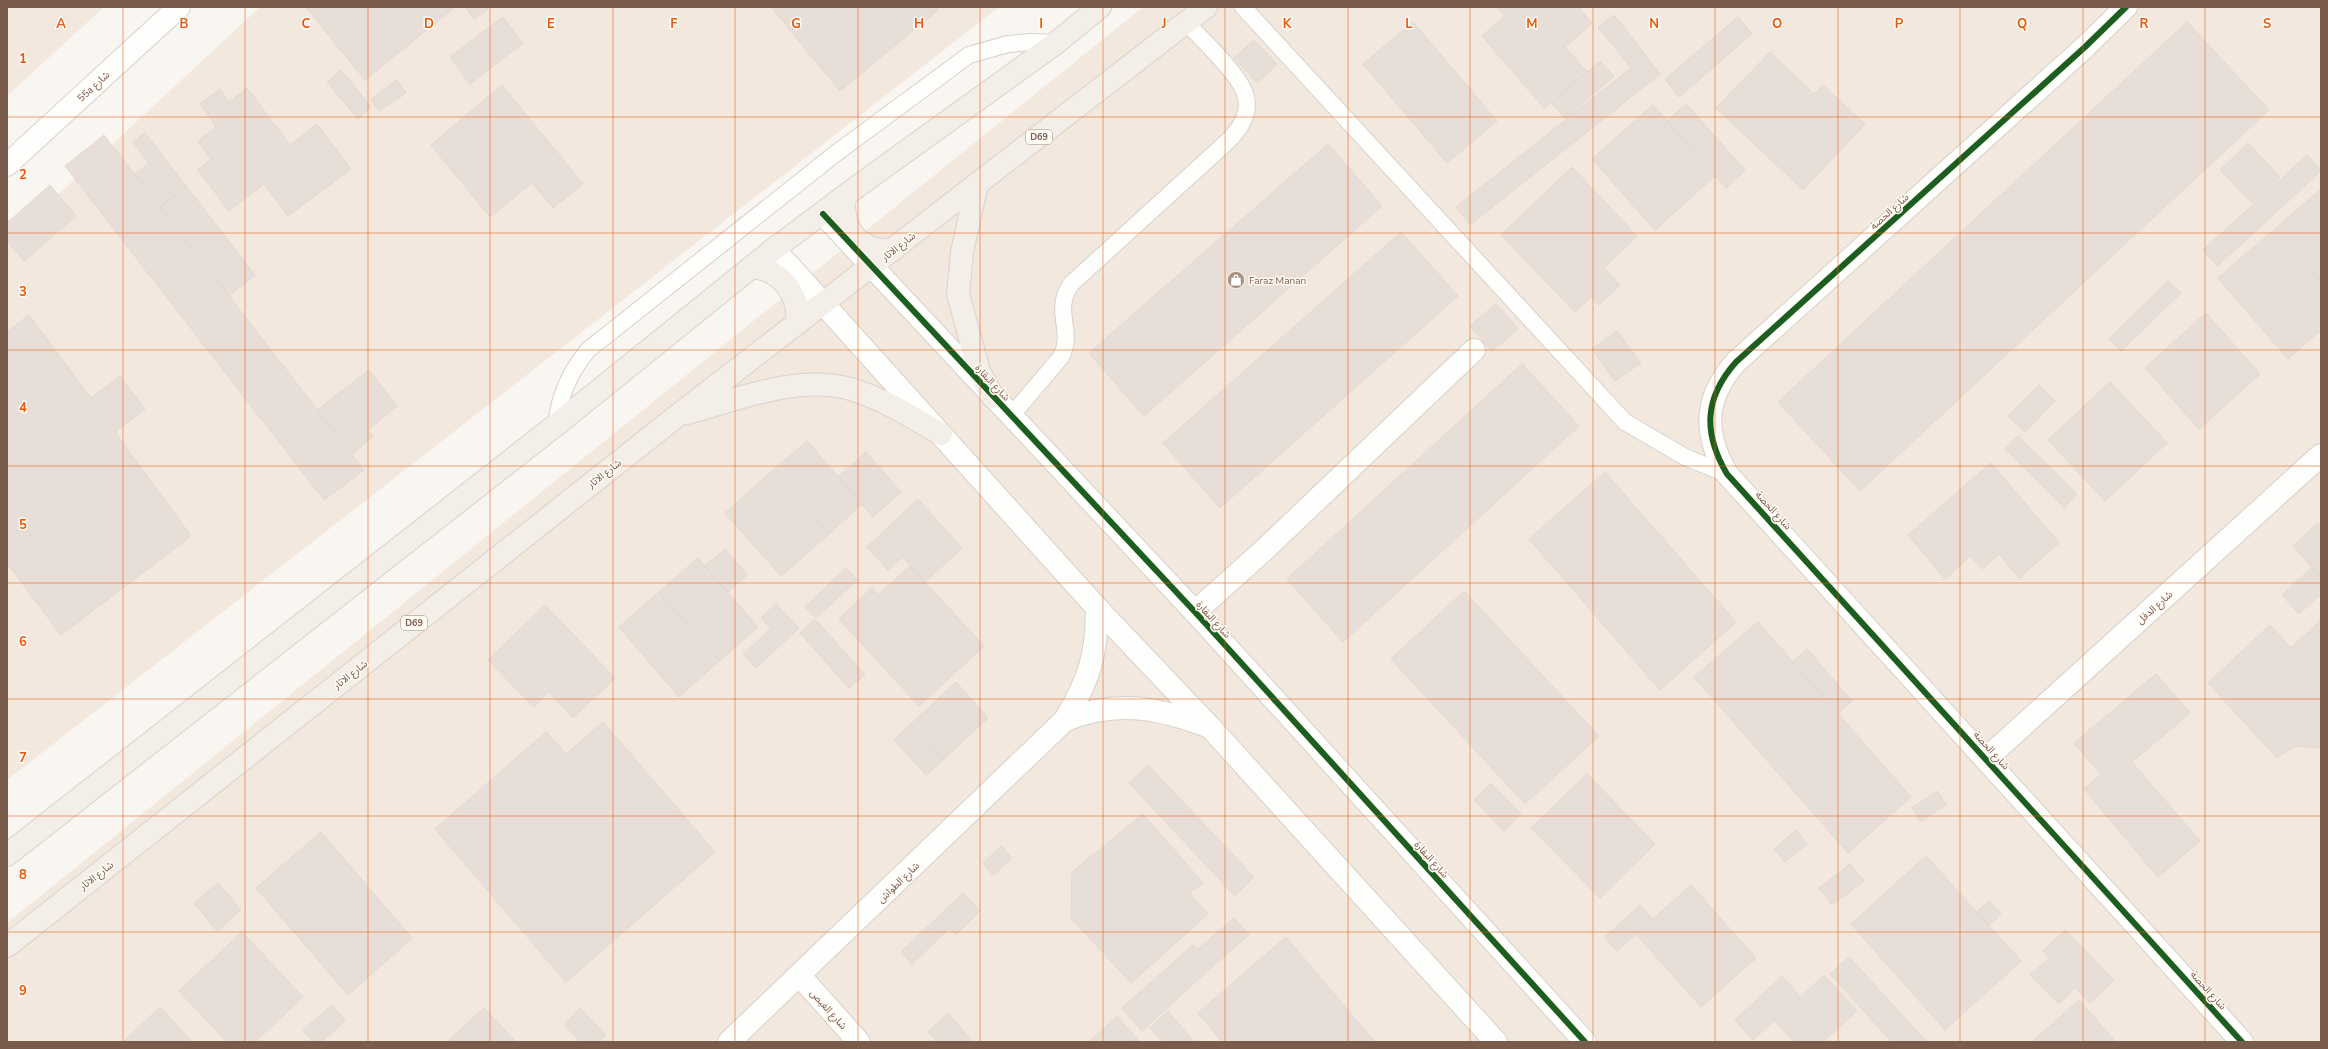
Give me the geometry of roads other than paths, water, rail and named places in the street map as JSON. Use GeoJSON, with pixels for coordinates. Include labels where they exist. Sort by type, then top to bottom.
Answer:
{"type":"FeatureCollection","features":[{"type":"Feature","properties":{"kind":"main road"},"geometry":{"type":"LineString","coordinates":[[7,855],[556,425],[774,249],[1056,43],[1100,7]]}},
{"type":"Feature","properties":{"kind":"main road","name":"شارع الاثار"},"geometry":{"type":"LineString","coordinates":[[7,946],[677,416],[872,267],[1206,7]]}},
{"type":"Feature","properties":{"kind":"main road"},"geometry":{"type":"LineString","coordinates":[[977,184],[962,252],[958,294],[979,371],[993,397]]}},
{"type":"Feature","properties":{"kind":"main road"},"geometry":{"type":"LineString","coordinates":[[845,196],[845,217],[848,228],[854,236],[872,249],[893,250]]}},
{"type":"Feature","properties":{"kind":"main road"},"geometry":{"type":"LineString","coordinates":[[752,267],[770,271],[785,282],[794,297],[798,316],[797,324]]}},
{"type":"Feature","properties":{"kind":"main road"},"geometry":{"type":"LineString","coordinates":[[677,416],[787,387],[818,385],[853,390],[887,404],[941,434]]}},
{"type":"Feature","properties":{"kind":"street","name":"55a شارع"},"geometry":{"type":"LineString","coordinates":[[7,166],[179,7]]}},
{"type":"Feature","properties":{"kind":"street","name":"شارع الحصة"},"geometry":{"type":"LineString","coordinates":[[2126,7],[2085,47],[1736,362],[1725,375],[1711,408],[1710,425],[1712,442],[1727,474],[2242,1042]]}},
{"type":"Feature","properties":{"kind":"street","name":"شارع البقارة"},"geometry":{"type":"LineString","coordinates":[[823,214],[1195,612],[1585,1042]]}},
{"type":"Feature","properties":{"kind":"street"},"geometry":{"type":"LineString","coordinates":[[774,249],[1097,608],[1210,727],[1496,1042]]}},
{"type":"Feature","properties":{"kind":"street"},"geometry":{"type":"LineString","coordinates":[[1195,612],[1263,551],[1474,350]]}},
{"type":"Feature","properties":{"kind":"street","name":"شارع الدقل"},"geometry":{"type":"LineString","coordinates":[[1986,759],[2321,455]]}},
{"type":"Feature","properties":{"kind":"street","name":"شارع الطواش"},"geometry":{"type":"LineString","coordinates":[[729,1042],[800,976],[1065,720],[1080,694],[1091,667],[1097,638],[1097,608]]}},
{"type":"Feature","properties":{"kind":"street","name":"شارع الطواش"},"geometry":{"type":"LineString","coordinates":[[1065,720],[1085,712],[1109,708],[1134,707],[1176,715],[1210,727]]}},
{"type":"Feature","properties":{"kind":"street","name":"شارع الغيص"},"geometry":{"type":"LineString","coordinates":[[800,976],[859,1042]]}},
{"type":"Feature","properties":{"kind":"lane"},"geometry":{"type":"LineString","coordinates":[[1243,7],[1625,422],[1685,457],[1727,474]]}},
{"type":"Feature","properties":{"kind":"lane"},"geometry":{"type":"LineString","coordinates":[[1011,416],[1061,357],[1065,348],[1062,304],[1071,284],[1228,141],[1243,122],[1246,97],[1234,75],[1186,23]]}},
{"type":"Feature","properties":{"kind":"lane"},"geometry":{"type":"LineString","coordinates":[[556,425],[558,409],[568,377],[588,350],[834,154],[969,55],[1008,44],[1032,42],[1056,43]]}},
{"type":"Feature","properties":{"kind":"place","name":"Faraz Manan"},"geometry":{"type":"Point","coordinates":[1236,280]}}]}
